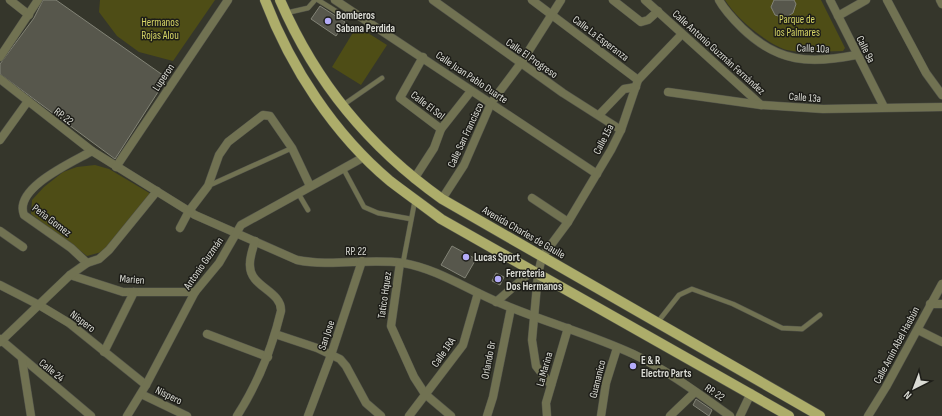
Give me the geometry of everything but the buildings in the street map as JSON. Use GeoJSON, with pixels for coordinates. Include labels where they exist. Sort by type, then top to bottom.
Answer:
{"type":"FeatureCollection","features":[{"type":"Feature","properties":{"kind":"main road"},"geometry":{"type":"LineString","coordinates":[[265,0],[284,42],[316,98],[364,157],[415,200],[441,218],[535,273],[751,393],[789,416]]}},
{"type":"Feature","properties":{"kind":"main road","name":"Avenida Charles de Gaulle"},"geometry":{"type":"LineString","coordinates":[[280,0],[300,42],[341,106],[363,132],[414,179],[442,199],[820,416]]}},
{"type":"Feature","properties":{"kind":"street"},"geometry":{"type":"LineString","coordinates":[[10,0],[28,15]]}},
{"type":"Feature","properties":{"kind":"street"},"geometry":{"type":"LineString","coordinates":[[0,57],[38,0]]}},
{"type":"Feature","properties":{"kind":"street","name":"Luperon"},"geometry":{"type":"LineString","coordinates":[[116,167],[228,0]]}},
{"type":"Feature","properties":{"kind":"street","name":"Calle Juan Pablo Duarte"},"geometry":{"type":"LineString","coordinates":[[335,0],[597,174]]}},
{"type":"Feature","properties":{"kind":"street","name":"Calle El Progreso"},"geometry":{"type":"LineString","coordinates":[[433,0],[521,63],[621,130]]}},
{"type":"Feature","properties":{"kind":"street","name":"Calle La Esperanza"},"geometry":{"type":"LineString","coordinates":[[532,0],[552,14],[637,84]]}},
{"type":"Feature","properties":{"kind":"street","name":"Calle San Francisco"},"geometry":{"type":"LineString","coordinates":[[442,199],[464,165],[491,103],[521,63],[561,0]]}},
{"type":"Feature","properties":{"kind":"street"},"geometry":{"type":"LineString","coordinates":[[613,0],[640,22],[648,20],[658,11]]}},
{"type":"Feature","properties":{"kind":"street","name":"Calle Antonio Guzmán Fernández"},"geometry":{"type":"LineString","coordinates":[[645,0],[761,105]]}},
{"type":"Feature","properties":{"kind":"street","name":"Calle 10a"},"geometry":{"type":"LineString","coordinates":[[719,0],[729,15],[749,34],[763,45],[780,54],[797,60],[817,61],[856,55]]}},
{"type":"Feature","properties":{"kind":"street","name":"Calle 9a"},"geometry":{"type":"LineString","coordinates":[[830,0],[856,55],[884,107]]}},
{"type":"Feature","properties":{"kind":"street"},"geometry":{"type":"LineString","coordinates":[[838,16],[866,0]]}},
{"type":"Feature","properties":{"kind":"street"},"geometry":{"type":"LineString","coordinates":[[887,0],[926,73],[942,95]]}},
{"type":"Feature","properties":{"kind":"street"},"geometry":{"type":"LineString","coordinates":[[940,0],[942,4]]}},
{"type":"Feature","properties":{"kind":"street","name":"Calle 15a"},"geometry":{"type":"LineString","coordinates":[[542,257],[568,222],[597,174],[621,130],[637,84],[682,34]]}},
{"type":"Feature","properties":{"kind":"street","name":"Calle El Sol"},"geometry":{"type":"LineString","coordinates":[[423,58],[400,98],[441,129]]}},
{"type":"Feature","properties":{"kind":"street","name":"RP. 22"},"geometry":{"type":"LineString","coordinates":[[0,79],[92,151],[202,219],[304,262],[362,261],[402,263],[433,271],[496,302],[568,328],[648,362],[730,416]]}},
{"type":"Feature","properties":{"kind":"street"},"geometry":{"type":"LineString","coordinates":[[599,115],[624,89],[637,84]]}},
{"type":"Feature","properties":{"kind":"street"},"geometry":{"type":"LineString","coordinates":[[414,179],[434,148],[441,129],[471,90]]}},
{"type":"Feature","properties":{"kind":"street","name":"Calle 13a"},"geometry":{"type":"LineString","coordinates":[[668,92],[761,105],[823,110],[884,107],[942,107]]}},
{"type":"Feature","properties":{"kind":"street"},"geometry":{"type":"LineString","coordinates":[[0,140],[28,102]]}},
{"type":"Feature","properties":{"kind":"street"},"geometry":{"type":"LineString","coordinates":[[180,228],[189,211],[208,186],[219,155],[228,142],[263,115],[270,116],[292,148],[310,186]]}},
{"type":"Feature","properties":{"kind":"street","name":"Peña Gomez"},"geometry":{"type":"LineString","coordinates":[[87,263],[71,248],[24,215],[22,209],[26,198],[36,186],[52,174],[92,151]]}},
{"type":"Feature","properties":{"kind":"street","name":"Antonio Guzmán"},"geometry":{"type":"LineString","coordinates":[[127,416],[146,385],[195,292],[219,263],[241,225],[364,157]]}},
{"type":"Feature","properties":{"kind":"street"},"geometry":{"type":"LineString","coordinates":[[1,341],[70,275],[87,263],[100,259],[110,250],[157,191]]}},
{"type":"Feature","properties":{"kind":"street"},"geometry":{"type":"LineString","coordinates":[[532,198],[568,222]]}},
{"type":"Feature","properties":{"kind":"street"},"geometry":{"type":"LineString","coordinates":[[0,231],[24,247]]}},
{"type":"Feature","properties":{"kind":"street"},"geometry":{"type":"LineString","coordinates":[[237,416],[256,383],[268,357],[275,334],[281,304],[279,300],[260,284],[252,274],[250,266],[255,241]]}},
{"type":"Feature","properties":{"kind":"street"},"geometry":{"type":"LineString","coordinates":[[542,257],[535,273],[532,340],[536,366],[551,385]]}},
{"type":"Feature","properties":{"kind":"street","name":"San Jose"},"geometry":{"type":"LineString","coordinates":[[308,416],[331,354],[362,261]]}},
{"type":"Feature","properties":{"kind":"street","name":"Tatico Hquez"},"geometry":{"type":"LineString","coordinates":[[402,263],[391,326],[414,377],[425,394],[451,416]]}},
{"type":"Feature","properties":{"kind":"street"},"geometry":{"type":"LineString","coordinates":[[496,302],[535,273]]}},
{"type":"Feature","properties":{"kind":"street","name":"Marien"},"geometry":{"type":"LineString","coordinates":[[70,275],[123,292],[195,292]]}},
{"type":"Feature","properties":{"kind":"street","name":"Calle Amín Abel Hasbún"},"geometry":{"type":"LineString","coordinates":[[868,416],[918,330],[930,304],[942,284]]}},
{"type":"Feature","properties":{"kind":"street","name":"Níspero"},"geometry":{"type":"LineString","coordinates":[[0,285],[70,323],[146,385]]}},
{"type":"Feature","properties":{"kind":"street"},"geometry":{"type":"LineString","coordinates":[[104,352],[134,292]]}},
{"type":"Feature","properties":{"kind":"street","name":"Calle 1RA"},"geometry":{"type":"LineString","coordinates":[[409,416],[463,345],[478,293]]}},
{"type":"Feature","properties":{"kind":"street"},"geometry":{"type":"LineString","coordinates":[[930,304],[942,304]]}},
{"type":"Feature","properties":{"kind":"street","name":"Orlando Br"},"geometry":{"type":"LineString","coordinates":[[487,416],[493,396],[511,308]]}},
{"type":"Feature","properties":{"kind":"street","name":"La Marina"},"geometry":{"type":"LineString","coordinates":[[547,416],[546,403],[568,328]]}},
{"type":"Feature","properties":{"kind":"street"},"geometry":{"type":"LineString","coordinates":[[918,330],[942,342]]}},
{"type":"Feature","properties":{"kind":"street"},"geometry":{"type":"LineString","coordinates":[[207,334],[268,357]]}},
{"type":"Feature","properties":{"kind":"street"},"geometry":{"type":"LineString","coordinates":[[275,334],[331,354],[340,360],[346,366],[366,403],[380,416]]}},
{"type":"Feature","properties":{"kind":"street","name":"Calle 24"},"geometry":{"type":"LineString","coordinates":[[1,341],[92,416]]}},
{"type":"Feature","properties":{"kind":"street","name":"Guananico"},"geometry":{"type":"LineString","coordinates":[[601,416],[606,383],[617,348]]}},
{"type":"Feature","properties":{"kind":"street"},"geometry":{"type":"LineString","coordinates":[[22,359],[31,416]]}},
{"type":"Feature","properties":{"kind":"street"},"geometry":{"type":"LineString","coordinates":[[670,416],[695,392]]}},
{"type":"Feature","properties":{"kind":"street"},"geometry":{"type":"LineString","coordinates":[[740,416],[751,393]]}},
{"type":"Feature","properties":{"kind":"street","name":"Nispero"},"geometry":{"type":"LineString","coordinates":[[141,394],[187,416]]}},
{"type":"Feature","properties":{"kind":"lane"},"geometry":{"type":"LineString","coordinates":[[286,13],[308,8],[315,0]]}},
{"type":"Feature","properties":{"kind":"lane"},"geometry":{"type":"LineString","coordinates":[[318,0],[347,18]]}},
{"type":"Feature","properties":{"kind":"lane"},"geometry":{"type":"LineString","coordinates":[[341,106],[382,78]]}},
{"type":"Feature","properties":{"kind":"lane"},"geometry":{"type":"LineString","coordinates":[[208,186],[292,148]]}},
{"type":"Feature","properties":{"kind":"lane"},"geometry":{"type":"LineString","coordinates":[[343,168],[364,207],[378,213],[411,219]]}},
{"type":"Feature","properties":{"kind":"lane"},"geometry":{"type":"LineString","coordinates":[[298,193],[308,210]]}},
{"type":"Feature","properties":{"kind":"lane"},"geometry":{"type":"LineString","coordinates":[[402,263],[415,200]]}},
{"type":"Feature","properties":{"kind":"lane"},"geometry":{"type":"LineString","coordinates":[[657,323],[678,295],[692,289],[733,304],[782,328],[802,329],[820,314]]}},
{"type":"Feature","properties":{"kind":"green space","name":"Hermanos Rojas Alou"},"geometry":{"type":"Polygon","coordinates":[[[100,0],[215,0],[173,61],[139,52],[117,36],[99,12],[100,0]]]}},
{"type":"Feature","properties":{"kind":"green space","name":"Parque de los Palmares"},"geometry":{"type":"Polygon","coordinates":[[[725,0],[821,0],[845,48],[843,51],[808,52],[787,50],[779,47],[753,30],[737,15],[725,0]]]}},
{"type":"Feature","properties":{"kind":"green space"},"geometry":{"type":"Polygon","coordinates":[[[357,26],[387,45],[361,85],[332,67],[357,26]]]}},
{"type":"Feature","properties":{"kind":"green space"},"geometry":{"type":"Polygon","coordinates":[[[95,165],[109,169],[151,194],[105,251],[87,256],[31,214],[32,200],[44,187],[63,172],[77,167],[95,165]]]}},
{"type":"Feature","properties":{"kind":"place","name":"Bomberos Sabana Perdida"},"geometry":{"type":"Point","coordinates":[328,21]}},
{"type":"Feature","properties":{"kind":"place","name":"Lucas Sport"},"geometry":{"type":"Point","coordinates":[466,257]}},
{"type":"Feature","properties":{"kind":"place","name":"Ferreteria Dos Hermanos"},"geometry":{"type":"Point","coordinates":[498,279]}},
{"type":"Feature","properties":{"kind":"place","name":"E & R Electro Parts"},"geometry":{"type":"Point","coordinates":[633,366]}}]}
